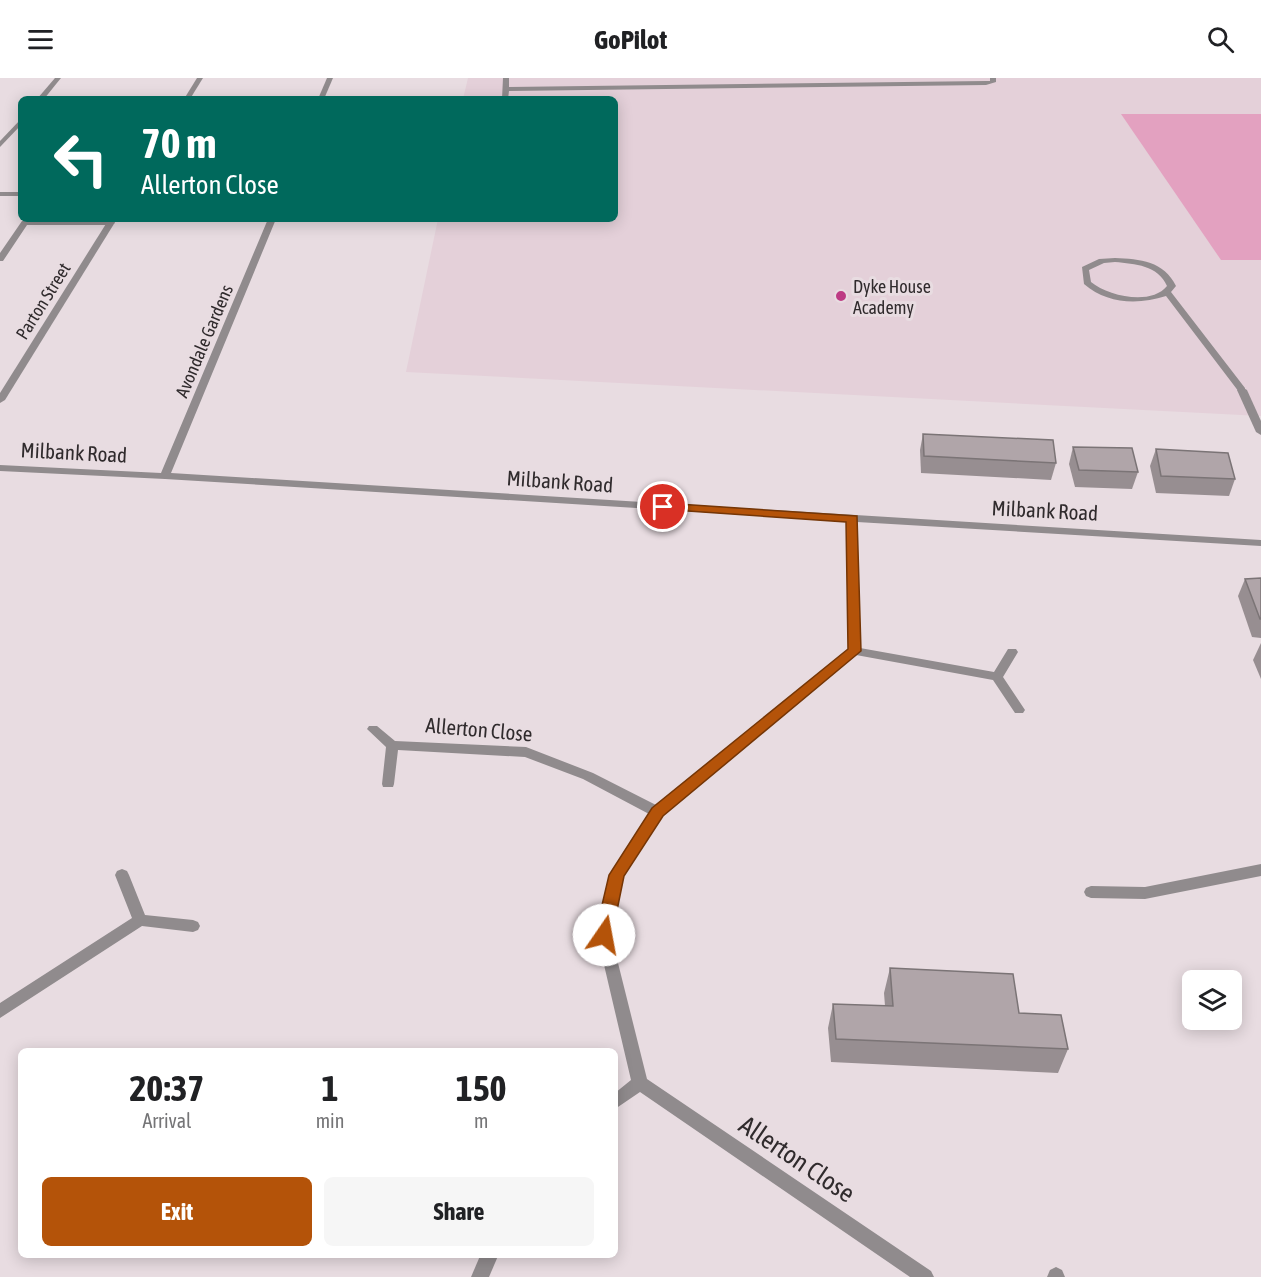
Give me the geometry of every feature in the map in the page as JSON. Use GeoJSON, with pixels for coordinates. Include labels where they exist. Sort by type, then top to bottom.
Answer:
{"type":"FeatureCollection","features":[{"type":"Feature","properties":{"kind":"street"},"geometry":{"type":"LineString","coordinates":[[43,96],[58,78]]}},
{"type":"Feature","properties":{"kind":"street"},"geometry":{"type":"LineString","coordinates":[[189,96],[200,78]]}},
{"type":"Feature","properties":{"kind":"street"},"geometry":{"type":"LineString","coordinates":[[322,96],[330,78]]}},
{"type":"Feature","properties":{"kind":"street"},"geometry":{"type":"LineString","coordinates":[[505,96],[506,78]]}},
{"type":"Feature","properties":{"kind":"street"},"geometry":{"type":"LineString","coordinates":[[756,78],[759,86]]}},
{"type":"Feature","properties":{"kind":"street"},"geometry":{"type":"LineString","coordinates":[[506,89],[986,83],[993,82],[993,78]]}},
{"type":"Feature","properties":{"kind":"street"},"geometry":{"type":"LineString","coordinates":[[561,96],[562,88]]}},
{"type":"Feature","properties":{"kind":"street"},"geometry":{"type":"LineString","coordinates":[[0,145],[18,124]]}},
{"type":"Feature","properties":{"kind":"street"},"geometry":{"type":"LineString","coordinates":[[0,194],[18,194]]}},
{"type":"Feature","properties":{"kind":"street"},"geometry":{"type":"LineString","coordinates":[[0,259],[25,223],[68,222]]}},
{"type":"Feature","properties":{"kind":"street","name":"Parton Street"},"geometry":{"type":"LineString","coordinates":[[1,396],[111,222]]}},
{"type":"Feature","properties":{"kind":"street","name":"Avondale Gardens"},"geometry":{"type":"LineString","coordinates":[[165,476],[271,222]]}},
{"type":"Feature","properties":{"kind":"street"},"geometry":{"type":"LineString","coordinates":[[1102,261],[1136,262],[1165,274],[1171,280],[1172,287],[1168,293],[1148,300],[1119,298],[1094,289],[1086,282],[1085,269],[1102,261]]}},
{"type":"Feature","properties":{"kind":"street"},"geometry":{"type":"LineString","coordinates":[[1168,293],[1242,390],[1261,432]]}},
{"type":"Feature","properties":{"kind":"street","name":"Milbank Road"},"geometry":{"type":"LineString","coordinates":[[0,468],[165,476],[1261,543]]}},
{"type":"Feature","properties":{"kind":"street"},"geometry":{"type":"LineString","coordinates":[[852,519],[854,651]]}},
{"type":"Feature","properties":{"kind":"street"},"geometry":{"type":"LineString","coordinates":[[618,1100],[640,1083],[604,935],[616,875],[657,812],[854,651],[997,677],[1019,710]]}},
{"type":"Feature","properties":{"kind":"street"},"geometry":{"type":"LineString","coordinates":[[997,677],[1012,652]]}},
{"type":"Feature","properties":{"kind":"street"},"geometry":{"type":"LineString","coordinates":[[373,729],[392,745],[388,784]]}},
{"type":"Feature","properties":{"kind":"street","name":"Allerton Close"},"geometry":{"type":"LineString","coordinates":[[392,745],[526,752],[588,776],[657,812]]}},
{"type":"Feature","properties":{"kind":"street"},"geometry":{"type":"LineString","coordinates":[[1092,892],[1145,893],[1261,870]]}},
{"type":"Feature","properties":{"kind":"street"},"geometry":{"type":"LineString","coordinates":[[122,875],[140,920]]}},
{"type":"Feature","properties":{"kind":"street"},"geometry":{"type":"LineString","coordinates":[[0,1011],[140,920],[193,926]]}},
{"type":"Feature","properties":{"kind":"street","name":"Allerton Close"},"geometry":{"type":"LineString","coordinates":[[640,1083],[925,1277]]}},
{"type":"Feature","properties":{"kind":"street"},"geometry":{"type":"LineString","coordinates":[[480,1277],[488,1258]]}},
{"type":"Feature","properties":{"kind":"shaded area","name":"Dyke House Academy"},"geometry":{"type":"Polygon","coordinates":[[[468,78],[1261,78],[1261,416],[406,372],[437,222],[618,222],[618,96],[464,96],[468,78]]]}},
{"type":"Feature","properties":{"kind":"shaded area"},"geometry":{"type":"Polygon","coordinates":[[[1121,114],[1261,114],[1261,260],[1221,260],[1121,114]]]}},
{"type":"Feature","properties":{"kind":"building"},"geometry":{"type":"Polygon","coordinates":[[[923,434],[1053,440],[1056,463],[924,456],[923,434]]]}},
{"type":"Feature","properties":{"kind":"building"},"geometry":{"type":"Polygon","coordinates":[[[1073,447],[1132,448],[1138,472],[1079,470],[1073,447]]]}},
{"type":"Feature","properties":{"kind":"building"},"geometry":{"type":"Polygon","coordinates":[[[1156,449],[1228,453],[1235,479],[1161,476],[1156,449]]]}},
{"type":"Feature","properties":{"kind":"building"},"geometry":{"type":"Polygon","coordinates":[[[1261,578],[1261,619],[1260,619],[1245,579],[1261,578]]]}},
{"type":"Feature","properties":{"kind":"building"},"geometry":{"type":"Polygon","coordinates":[[[890,968],[1013,974],[1019,1013],[1061,1015],[1068,1049],[836,1039],[833,1004],[893,1006],[890,968]]]}},
{"type":"Feature","properties":{"kind":"place","name":"Dyke House Academy"},"geometry":{"type":"Point","coordinates":[841,296]}},
{"type":"Feature","properties":{"kind":"route"},"geometry":{"type":"LineString","coordinates":[[604,935],[616,875],[657,812],[854,651],[852,519],[663,507]]}}]}
